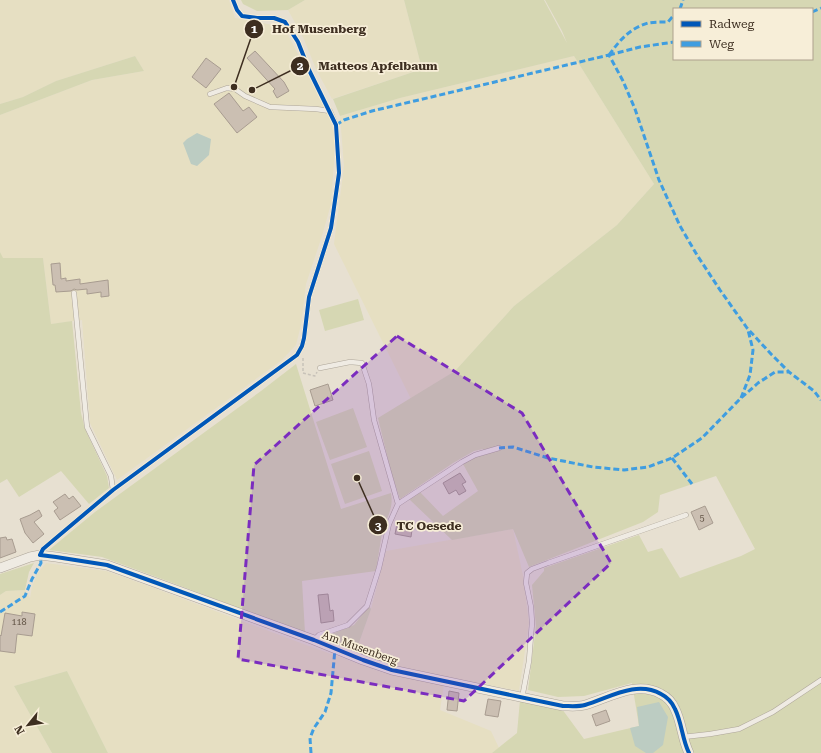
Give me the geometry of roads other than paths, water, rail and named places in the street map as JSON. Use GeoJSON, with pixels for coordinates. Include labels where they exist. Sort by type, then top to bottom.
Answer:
{"type":"FeatureCollection","features":[{"type":"Feature","properties":{"kind":"street"},"geometry":{"type":"LineString","coordinates":[[0,568],[40,555]]}},
{"type":"Feature","properties":{"kind":"street","name":"Am Musenberg"},"geometry":{"type":"LineString","coordinates":[[40,555],[107,565],[392,670],[563,706],[583,705],[630,690],[647,688],[656,691],[670,701],[676,709],[683,737],[689,753]]}},
{"type":"Feature","properties":{"kind":"lane"},"geometry":{"type":"LineString","coordinates":[[40,555],[43,549],[113,490],[298,355],[302,346],[309,297],[331,228],[338,173],[336,125],[330,111],[270,107],[245,96],[236,89],[227,88],[210,94]]}},
{"type":"Feature","properties":{"kind":"lane"},"geometry":{"type":"LineString","coordinates":[[74,293],[87,427],[111,476],[113,490]]}},
{"type":"Feature","properties":{"kind":"lane"},"geometry":{"type":"LineString","coordinates":[[320,368],[350,362],[362,363],[369,384],[374,420],[398,504]]}},
{"type":"Feature","properties":{"kind":"lane"},"geometry":{"type":"LineString","coordinates":[[314,640],[318,636],[348,625],[367,606],[379,568],[390,524],[398,504],[462,462],[475,455],[499,448]]}},
{"type":"Feature","properties":{"kind":"lane"},"geometry":{"type":"LineString","coordinates":[[522,698],[529,660],[532,624],[531,607],[526,583],[527,574],[532,569],[548,563],[686,515]]}},
{"type":"Feature","properties":{"kind":"lane"},"geometry":{"type":"LineString","coordinates":[[683,737],[739,729],[773,712],[821,680]]}},
{"type":"Feature","properties":{"kind":"place","name":"Hof Musenberg"},"geometry":{"type":"Point","coordinates":[234,87]}},
{"type":"Feature","properties":{"kind":"place","name":"Matteos Apfelbaum"},"geometry":{"type":"Point","coordinates":[252,90]}},
{"type":"Feature","properties":{"kind":"place","name":"TC Oesede"},"geometry":{"type":"Point","coordinates":[357,478]}}]}
